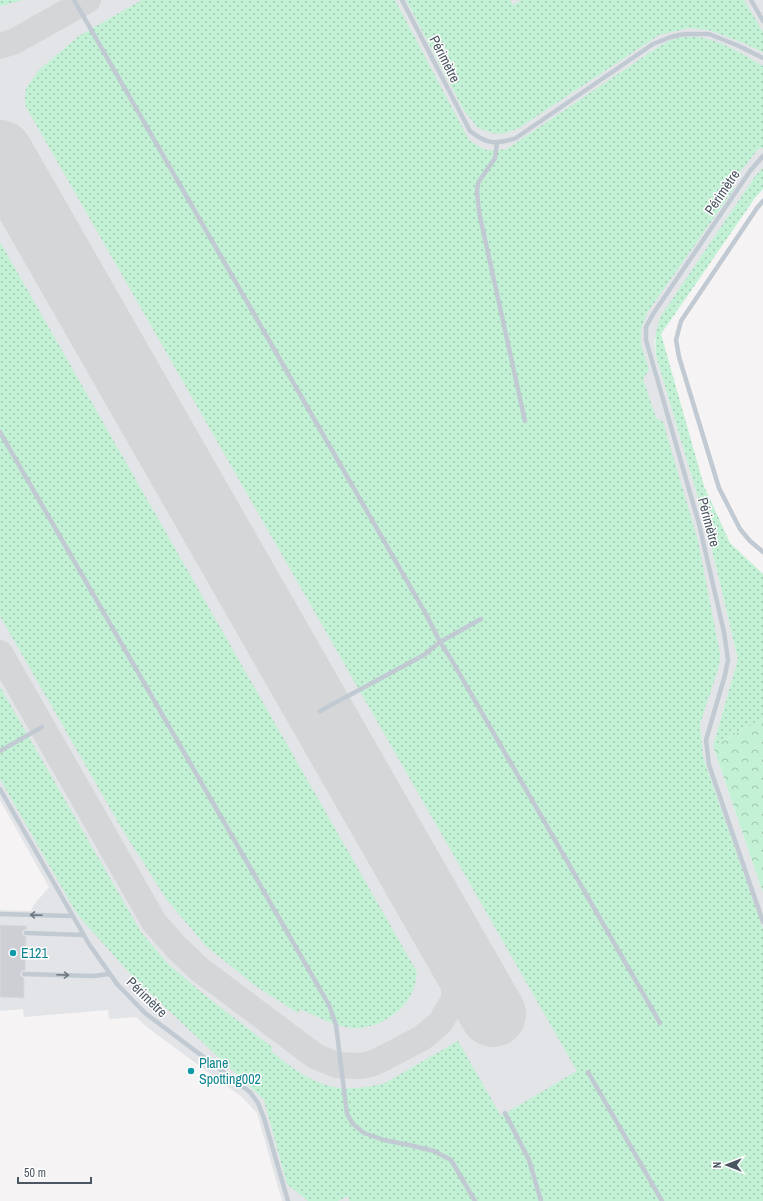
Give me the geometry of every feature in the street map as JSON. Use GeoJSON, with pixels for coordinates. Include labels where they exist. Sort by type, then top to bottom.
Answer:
{"type":"FeatureCollection","features":[{"type":"Feature","properties":{"kind":"lane"},"geometry":{"type":"LineString","coordinates":[[74,0],[427,616],[440,642],[660,1023]]}},
{"type":"Feature","properties":{"kind":"lane","name":"Périmètre"},"geometry":{"type":"LineString","coordinates":[[402,0],[470,131],[480,139],[492,143],[504,142],[516,138],[654,44],[671,37],[687,34],[709,34],[763,58]]}},
{"type":"Feature","properties":{"kind":"lane"},"geometry":{"type":"LineString","coordinates":[[751,0],[763,21]]}},
{"type":"Feature","properties":{"kind":"lane"},"geometry":{"type":"LineString","coordinates":[[497,142],[495,158],[478,183],[477,192],[481,220],[525,420]]}},
{"type":"Feature","properties":{"kind":"lane","name":"Périmètre"},"geometry":{"type":"LineString","coordinates":[[763,156],[750,171],[653,314],[646,327],[646,340],[699,524],[724,632],[728,660],[706,740],[709,765],[763,922]]}},
{"type":"Feature","properties":{"kind":"lane"},"geometry":{"type":"LineString","coordinates":[[763,202],[757,208],[681,321],[676,340],[679,357],[719,488],[740,529],[750,541],[763,552]]}},
{"type":"Feature","properties":{"kind":"lane"},"geometry":{"type":"LineString","coordinates":[[0,432],[329,1005],[336,1025],[347,1114],[353,1124],[368,1135],[434,1151],[451,1160],[475,1201]]}},
{"type":"Feature","properties":{"kind":"lane"},"geometry":{"type":"LineString","coordinates":[[320,711],[424,655],[440,642],[481,619]]}},
{"type":"Feature","properties":{"kind":"lane"},"geometry":{"type":"LineString","coordinates":[[0,751],[42,727]]}},
{"type":"Feature","properties":{"kind":"lane","name":"Périmètre"},"geometry":{"type":"LineString","coordinates":[[0,789],[84,935],[117,984],[145,1014],[250,1092],[258,1103],[264,1118],[288,1201]]}},
{"type":"Feature","properties":{"kind":"lane"},"geometry":{"type":"LineString","coordinates":[[0,914],[73,916]]}},
{"type":"Feature","properties":{"kind":"lane"},"geometry":{"type":"LineString","coordinates":[[26,933],[84,935]]}},
{"type":"Feature","properties":{"kind":"lane"},"geometry":{"type":"LineString","coordinates":[[24,974],[93,976],[109,974]]}},
{"type":"Feature","properties":{"kind":"lane"},"geometry":{"type":"LineString","coordinates":[[588,1072],[662,1201]]}},
{"type":"Feature","properties":{"kind":"lane"},"geometry":{"type":"LineString","coordinates":[[505,1113],[529,1160],[541,1201]]}},
{"type":"Feature","properties":{"kind":"shaded area"},"geometry":{"type":"Polygon","coordinates":[[[0,0],[763,0],[763,168],[756,175],[654,340],[656,356],[705,521],[738,659],[713,746],[763,893],[763,1201],[282,1201],[257,1113],[242,1097],[148,1028],[136,1017],[109,1019],[108,1010],[24,1017],[23,1009],[0,1011],[0,910],[31,911],[33,906],[49,887],[0,800],[0,0]]]}},
{"type":"Feature","properties":{"kind":"green space"},"geometry":{"type":"Polygon","coordinates":[[[0,0],[23,0],[0,6],[0,0]]]}},
{"type":"Feature","properties":{"kind":"green space"},"geometry":{"type":"Polygon","coordinates":[[[142,0],[395,0],[469,140],[486,150],[507,149],[655,49],[674,39],[698,37],[710,40],[732,48],[763,66],[763,148],[758,149],[734,180],[734,189],[647,313],[641,329],[641,345],[649,370],[643,379],[656,418],[663,422],[698,541],[720,654],[719,666],[700,724],[703,757],[763,929],[763,1201],[350,1201],[348,1196],[338,1201],[308,1201],[287,1184],[264,1100],[133,977],[77,914],[0,779],[0,687],[141,932],[168,964],[207,997],[272,1047],[271,1051],[311,1079],[337,1087],[351,1088],[367,1087],[385,1083],[458,1041],[501,1116],[577,1071],[26,107],[26,89],[38,71],[79,36],[142,0]]]}},
{"type":"Feature","properties":{"kind":"green space"},"geometry":{"type":"Polygon","coordinates":[[[406,0],[510,0],[513,5],[522,0],[744,0],[763,32],[763,52],[709,30],[689,28],[659,35],[519,128],[506,133],[495,134],[478,128],[463,109],[406,0]]]}},
{"type":"Feature","properties":{"kind":"green space"},"geometry":{"type":"Polygon","coordinates":[[[763,168],[763,189],[755,198],[661,334],[704,486],[730,543],[763,574],[763,719],[713,746],[738,659],[705,521],[656,356],[656,336],[661,316],[756,175],[763,168]]]}},
{"type":"Feature","properties":{"kind":"green space"},"geometry":{"type":"Polygon","coordinates":[[[0,242],[417,972],[416,981],[411,995],[401,1009],[386,1020],[369,1026],[352,1028],[332,1023],[300,1009],[298,1013],[257,987],[206,946],[167,900],[122,829],[0,616],[0,242]]]}},
{"type":"Feature","properties":{"kind":"green space"},"geometry":{"type":"Polygon","coordinates":[[[763,719],[763,893],[713,746],[763,719]]]}},
{"type":"Feature","properties":{"kind":"building","name":"E121"},"geometry":{"type":"Polygon","coordinates":[[[0,925],[27,926],[22,932],[26,937],[25,970],[20,974],[24,978],[24,998],[0,997],[0,925]]]}},
{"type":"Feature","properties":{"kind":"taxiway"},"geometry":{"type":"LineString","coordinates":[[0,46],[15,41],[88,0]]}},
{"type":"Feature","properties":{"kind":"taxiway"},"geometry":{"type":"LineString","coordinates":[[0,653],[154,922],[175,946],[199,969],[315,1056],[337,1065],[366,1065],[376,1062],[422,1038],[440,1023],[453,1001],[458,972],[453,946],[437,915]]}},
{"type":"Feature","properties":{"kind":"runway"},"geometry":{"type":"LineString","coordinates":[[0,153],[493,1014]]}},
{"type":"Feature","properties":{"kind":"place","name":"E121"},"geometry":{"type":"Point","coordinates":[13,953]}},
{"type":"Feature","properties":{"kind":"place","name":"Plane Spotting002"},"geometry":{"type":"Point","coordinates":[191,1071]}}]}
